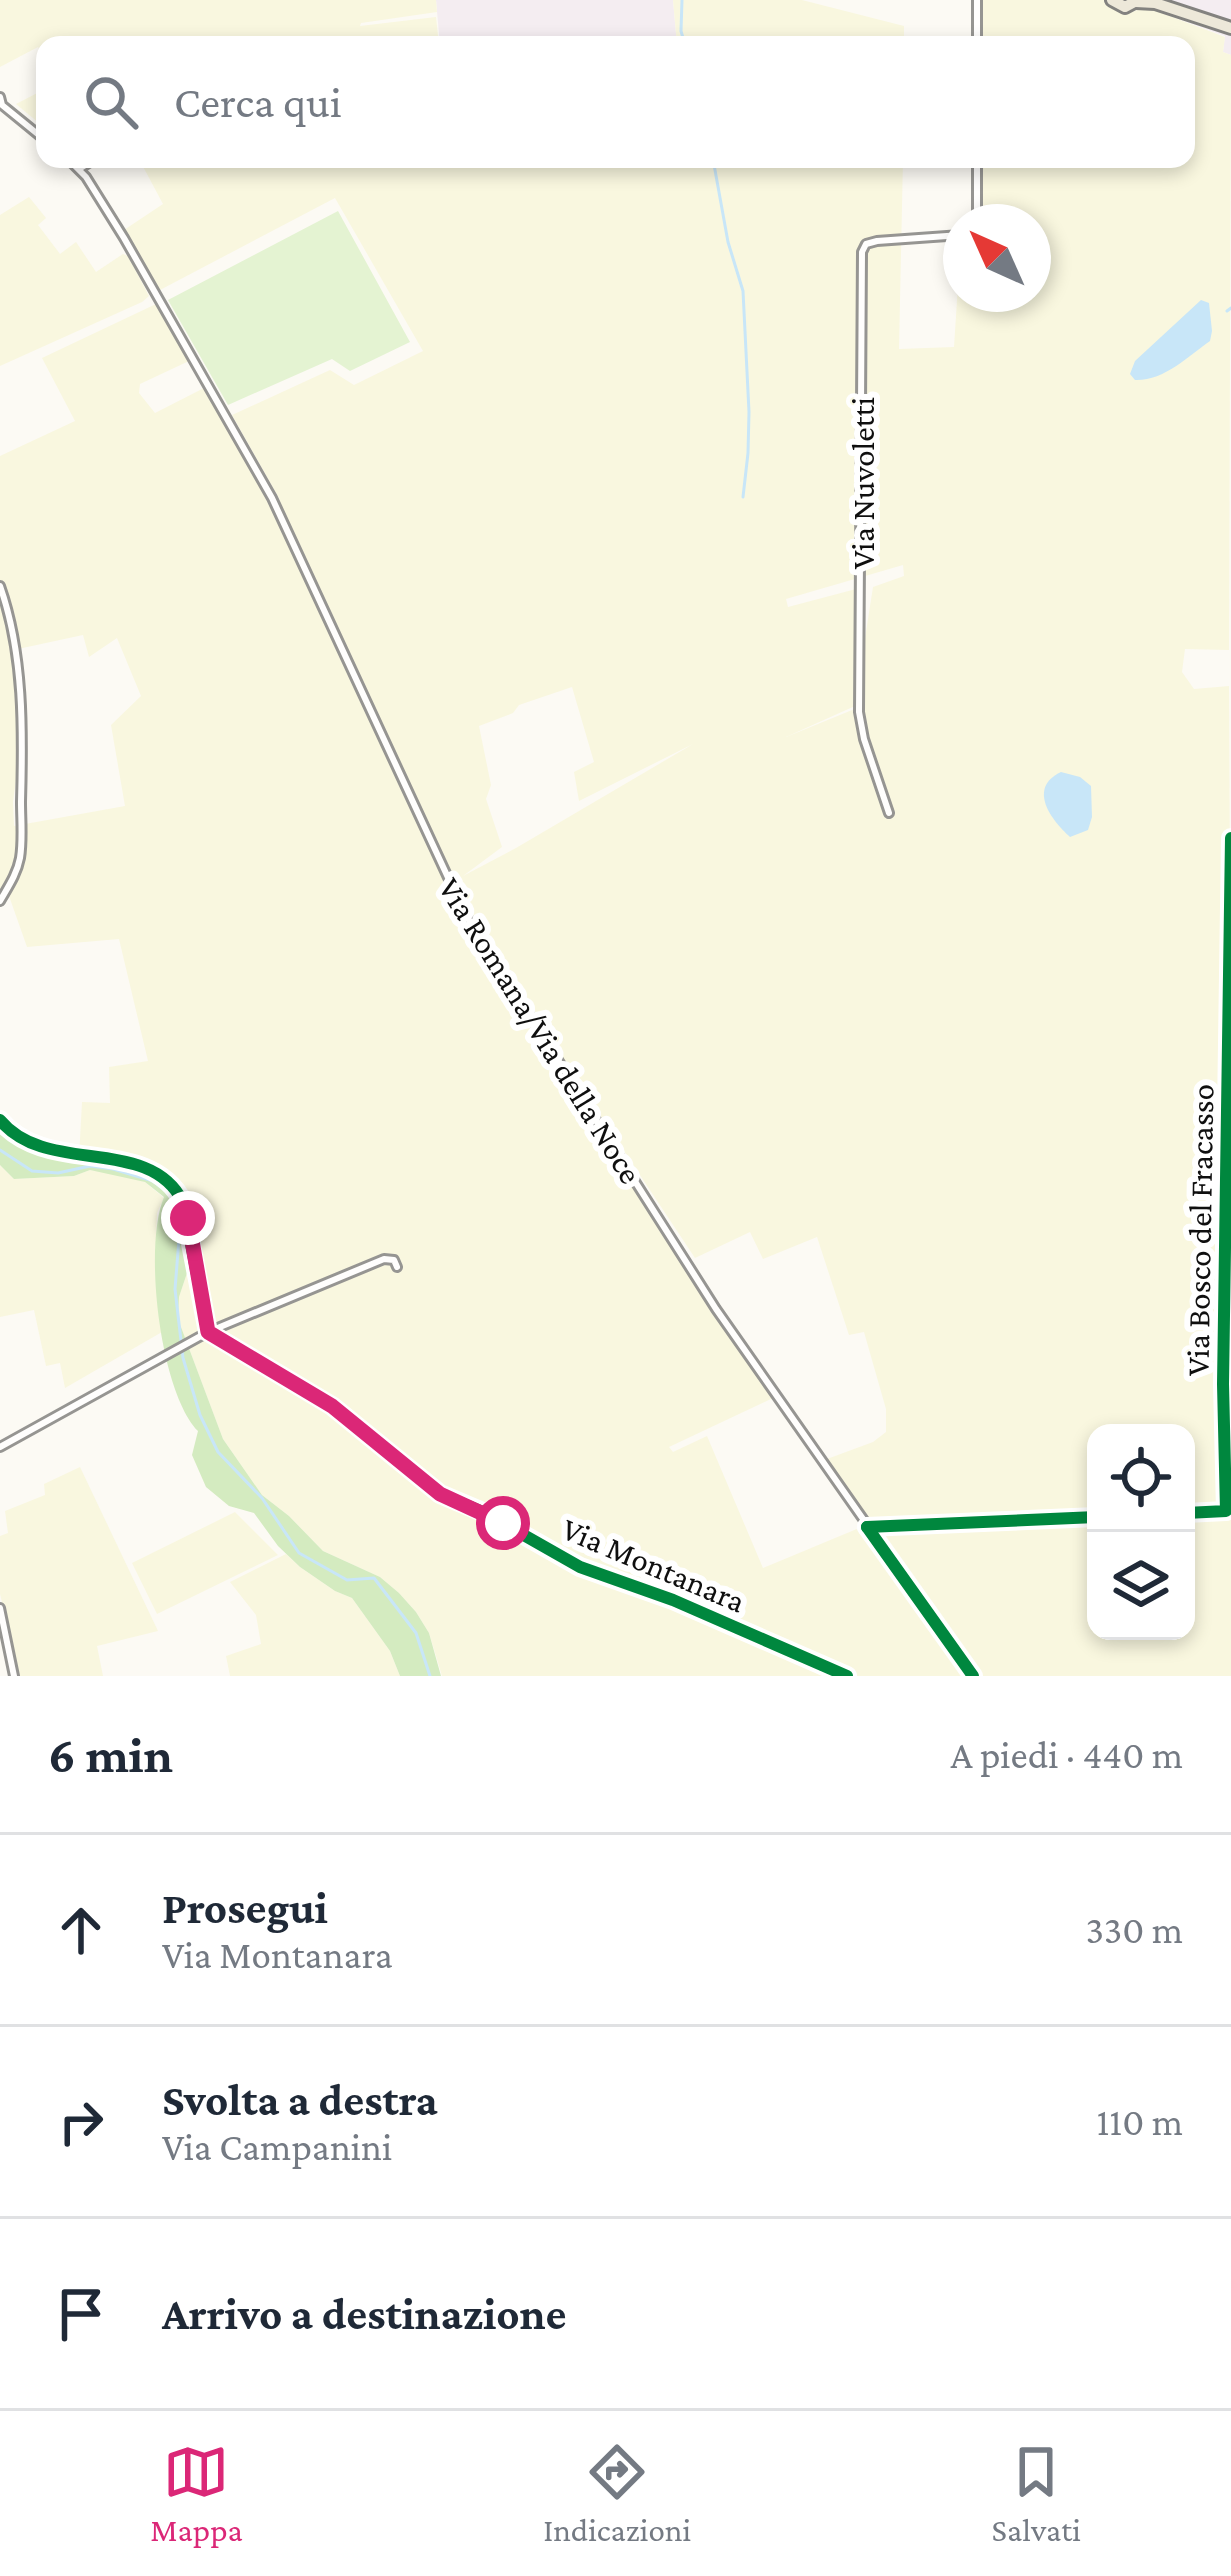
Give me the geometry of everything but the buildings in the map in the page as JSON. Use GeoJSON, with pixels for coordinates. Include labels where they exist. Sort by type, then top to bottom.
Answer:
{"type":"FeatureCollection","features":[{"type":"Feature","properties":{"kind":"main road"},"geometry":{"type":"LineString","coordinates":[[1112,0],[1121,7],[1153,1],[1231,28]]}},
{"type":"Feature","properties":{"kind":"street"},"geometry":{"type":"LineString","coordinates":[[977,0],[977,36]]}},
{"type":"Feature","properties":{"kind":"street"},"geometry":{"type":"LineString","coordinates":[[1,104],[36,133]]}},
{"type":"Feature","properties":{"kind":"street"},"geometry":{"type":"LineString","coordinates":[[977,168],[977,204]]}},
{"type":"Feature","properties":{"kind":"street","name":"Via Romana/Via della Noce"},"geometry":{"type":"LineString","coordinates":[[79,169],[124,238],[278,509],[464,912],[716,1309],[974,1676]]}},
{"type":"Feature","properties":{"kind":"street","name":"Via Nuvoletti"},"geometry":{"type":"LineString","coordinates":[[889,813],[859,712],[862,252],[866,244],[877,241],[943,236]]}},
{"type":"Feature","properties":{"kind":"street"},"geometry":{"type":"LineString","coordinates":[[0,586],[16,647],[22,784],[20,854],[0,901]]}},
{"type":"Feature","properties":{"kind":"street","name":"Via Bosco del Fracasso"},"geometry":{"type":"LineString","coordinates":[[1195,1513],[1226,1511],[1231,838]]}},
{"type":"Feature","properties":{"kind":"street"},"geometry":{"type":"LineString","coordinates":[[0,1120],[17,1136],[43,1148],[139,1165],[175,1188],[188,1218],[208,1332]]}},
{"type":"Feature","properties":{"kind":"street"},"geometry":{"type":"LineString","coordinates":[[0,1447],[208,1332],[383,1259],[394,1260],[397,1267]]}},
{"type":"Feature","properties":{"kind":"street","name":"Via Montanara"},"geometry":{"type":"LineString","coordinates":[[208,1332],[332,1406],[440,1494],[485,1513],[580,1567],[674,1600],[847,1676]]}},
{"type":"Feature","properties":{"kind":"street"},"geometry":{"type":"LineString","coordinates":[[867,1527],[1087,1517]]}},
{"type":"Feature","properties":{"kind":"street"},"geometry":{"type":"LineString","coordinates":[[0,1608],[14,1676]]}},
{"type":"Feature","properties":{"kind":"shaded area"},"geometry":{"type":"Polygon","coordinates":[[[0,0],[436,0],[437,12],[360,26],[436,17],[438,36],[36,36],[36,48],[0,67],[0,0]]]}},
{"type":"Feature","properties":{"kind":"shaded area"},"geometry":{"type":"Polygon","coordinates":[[[436,0],[673,0],[676,36],[439,36],[436,0]]]}},
{"type":"Feature","properties":{"kind":"shaded area"},"geometry":{"type":"Polygon","coordinates":[[[673,0],[802,0],[904,26],[904,36],[676,36],[673,0]]]}},
{"type":"Feature","properties":{"kind":"shaded area"},"geometry":{"type":"Polygon","coordinates":[[[980,0],[1109,0],[1126,14],[1146,7],[1225,37],[1223,52],[1231,55],[1229,650],[1185,649],[1182,672],[1194,689],[1229,686],[1231,1091],[1226,1386],[1231,1386],[1231,1676],[442,1676],[429,1633],[399,1593],[380,1577],[323,1551],[262,1495],[223,1439],[178,1319],[179,1297],[190,1264],[168,1180],[79,1158],[82,1102],[110,1103],[109,1067],[148,1061],[119,939],[27,947],[9,896],[0,893],[0,456],[75,421],[42,358],[156,304],[189,361],[140,384],[139,393],[155,413],[204,388],[272,504],[280,500],[232,415],[330,370],[354,385],[423,351],[335,198],[160,290],[124,230],[163,204],[144,168],[903,168],[899,349],[954,347],[956,312],[1051,312],[1051,204],[978,204],[979,168],[1195,168],[1195,36],[979,36],[980,0]],[[903,565],[786,599],[788,607],[856,589],[855,706],[786,737],[862,706],[863,651],[873,587],[904,576],[903,565]],[[83,635],[18,649],[23,728],[14,826],[125,806],[111,725],[141,696],[117,638],[89,657],[83,635]],[[572,687],[519,705],[513,713],[479,726],[491,785],[486,799],[502,847],[463,876],[693,744],[579,801],[574,772],[594,762],[572,687]],[[620,1145],[614,1149],[773,1398],[669,1447],[673,1452],[707,1436],[763,1568],[864,1526],[868,1518],[827,1459],[873,1442],[886,1432],[886,1409],[864,1332],[849,1335],[817,1237],[763,1259],[750,1232],[695,1258],[620,1145]]]}},
{"type":"Feature","properties":{"kind":"shaded area"},"geometry":{"type":"Polygon","coordinates":[[[1126,0],[1231,0],[1231,55],[1223,52],[1225,36],[1126,0]]]}},
{"type":"Feature","properties":{"kind":"shaded area"},"geometry":{"type":"Polygon","coordinates":[[[36,94],[36,121],[16,104],[36,94]]]}},
{"type":"Feature","properties":{"kind":"shaded area"},"geometry":{"type":"Polygon","coordinates":[[[29,197],[46,218],[38,225],[60,254],[76,242],[96,272],[123,254],[128,256],[149,296],[0,366],[0,215],[29,197]]]}},
{"type":"Feature","properties":{"kind":"shaded area"},"geometry":{"type":"Polygon","coordinates":[[[0,1165],[14,1179],[74,1176],[90,1170],[113,1173],[145,1182],[164,1198],[157,1213],[155,1269],[162,1332],[65,1388],[60,1363],[46,1366],[34,1310],[0,1317],[0,1165]]]}},
{"type":"Feature","properties":{"kind":"shaded area"},"geometry":{"type":"Polygon","coordinates":[[[80,1467],[158,1631],[97,1646],[103,1676],[20,1676],[0,1594],[0,1536],[8,1533],[5,1511],[45,1495],[44,1484],[80,1467]]]}},
{"type":"Feature","properties":{"kind":"shaded area"},"geometry":{"type":"Polygon","coordinates":[[[235,1512],[278,1555],[157,1614],[132,1563],[235,1512]]]}},
{"type":"Feature","properties":{"kind":"shaded area"},"geometry":{"type":"Polygon","coordinates":[[[286,1554],[335,1591],[352,1598],[390,1651],[400,1676],[230,1676],[226,1656],[261,1644],[256,1615],[230,1582],[286,1554]]]}},
{"type":"Feature","properties":{"kind":"green space"},"geometry":{"type":"Polygon","coordinates":[[[338,211],[410,342],[350,371],[332,359],[228,405],[168,300],[338,211]]]}},
{"type":"Feature","properties":{"kind":"green space"},"geometry":{"type":"Polygon","coordinates":[[[0,1125],[79,1158],[117,1160],[168,1180],[185,1202],[190,1236],[190,1264],[179,1297],[178,1319],[223,1439],[262,1495],[323,1551],[380,1577],[399,1593],[429,1633],[441,1676],[400,1676],[390,1651],[352,1598],[300,1567],[254,1513],[229,1506],[206,1487],[192,1455],[198,1431],[174,1385],[159,1318],[155,1249],[164,1197],[145,1182],[90,1170],[74,1176],[14,1179],[0,1165],[0,1125]]]}},
{"type":"Feature","properties":{"kind":"water"},"geometry":{"type":"Polygon","coordinates":[[[1201,300],[1209,303],[1210,341],[1165,372],[1135,380],[1130,374],[1135,361],[1201,300]]]}},
{"type":"Feature","properties":{"kind":"water"},"geometry":{"type":"Polygon","coordinates":[[[1061,772],[1091,786],[1088,830],[1070,837],[1050,813],[1044,795],[1045,787],[1061,772]]]}},
{"type":"Feature","properties":{"kind":"waterway"},"geometry":{"type":"LineString","coordinates":[[682,0],[682,36]]}},
{"type":"Feature","properties":{"kind":"waterway"},"geometry":{"type":"LineString","coordinates":[[715,168],[728,242],[743,291],[749,412],[743,497]]}},
{"type":"Feature","properties":{"kind":"waterway"},"geometry":{"type":"LineString","coordinates":[[1227,311],[1231,308]]}},
{"type":"Feature","properties":{"kind":"waterway"},"geometry":{"type":"LineString","coordinates":[[0,1150],[32,1171],[113,1169],[153,1181],[166,1191],[180,1227],[175,1289],[183,1358],[200,1415],[218,1452],[262,1498],[299,1553],[347,1580],[374,1578],[416,1633],[430,1676]]}},
{"type":"Feature","properties":{"kind":"cycle path"},"geometry":{"type":"LineString","coordinates":[[1195,1513],[1226,1511],[1223,1384],[1231,838]]}},
{"type":"Feature","properties":{"kind":"cycle path"},"geometry":{"type":"LineString","coordinates":[[0,1120],[20,1137],[44,1147],[123,1161],[167,1181],[183,1202],[208,1332],[332,1406],[440,1494],[485,1513],[580,1567],[673,1600],[847,1676]]}},
{"type":"Feature","properties":{"kind":"cycle path"},"geometry":{"type":"LineString","coordinates":[[867,1527],[1087,1517]]}},
{"type":"Feature","properties":{"kind":"cycle path"},"geometry":{"type":"LineString","coordinates":[[867,1527],[973,1676]]}},
{"type":"Feature","properties":{"kind":"route"},"geometry":{"type":"LineString","coordinates":[[188,1218],[208,1332],[332,1406],[440,1494],[503,1523]]}}]}
